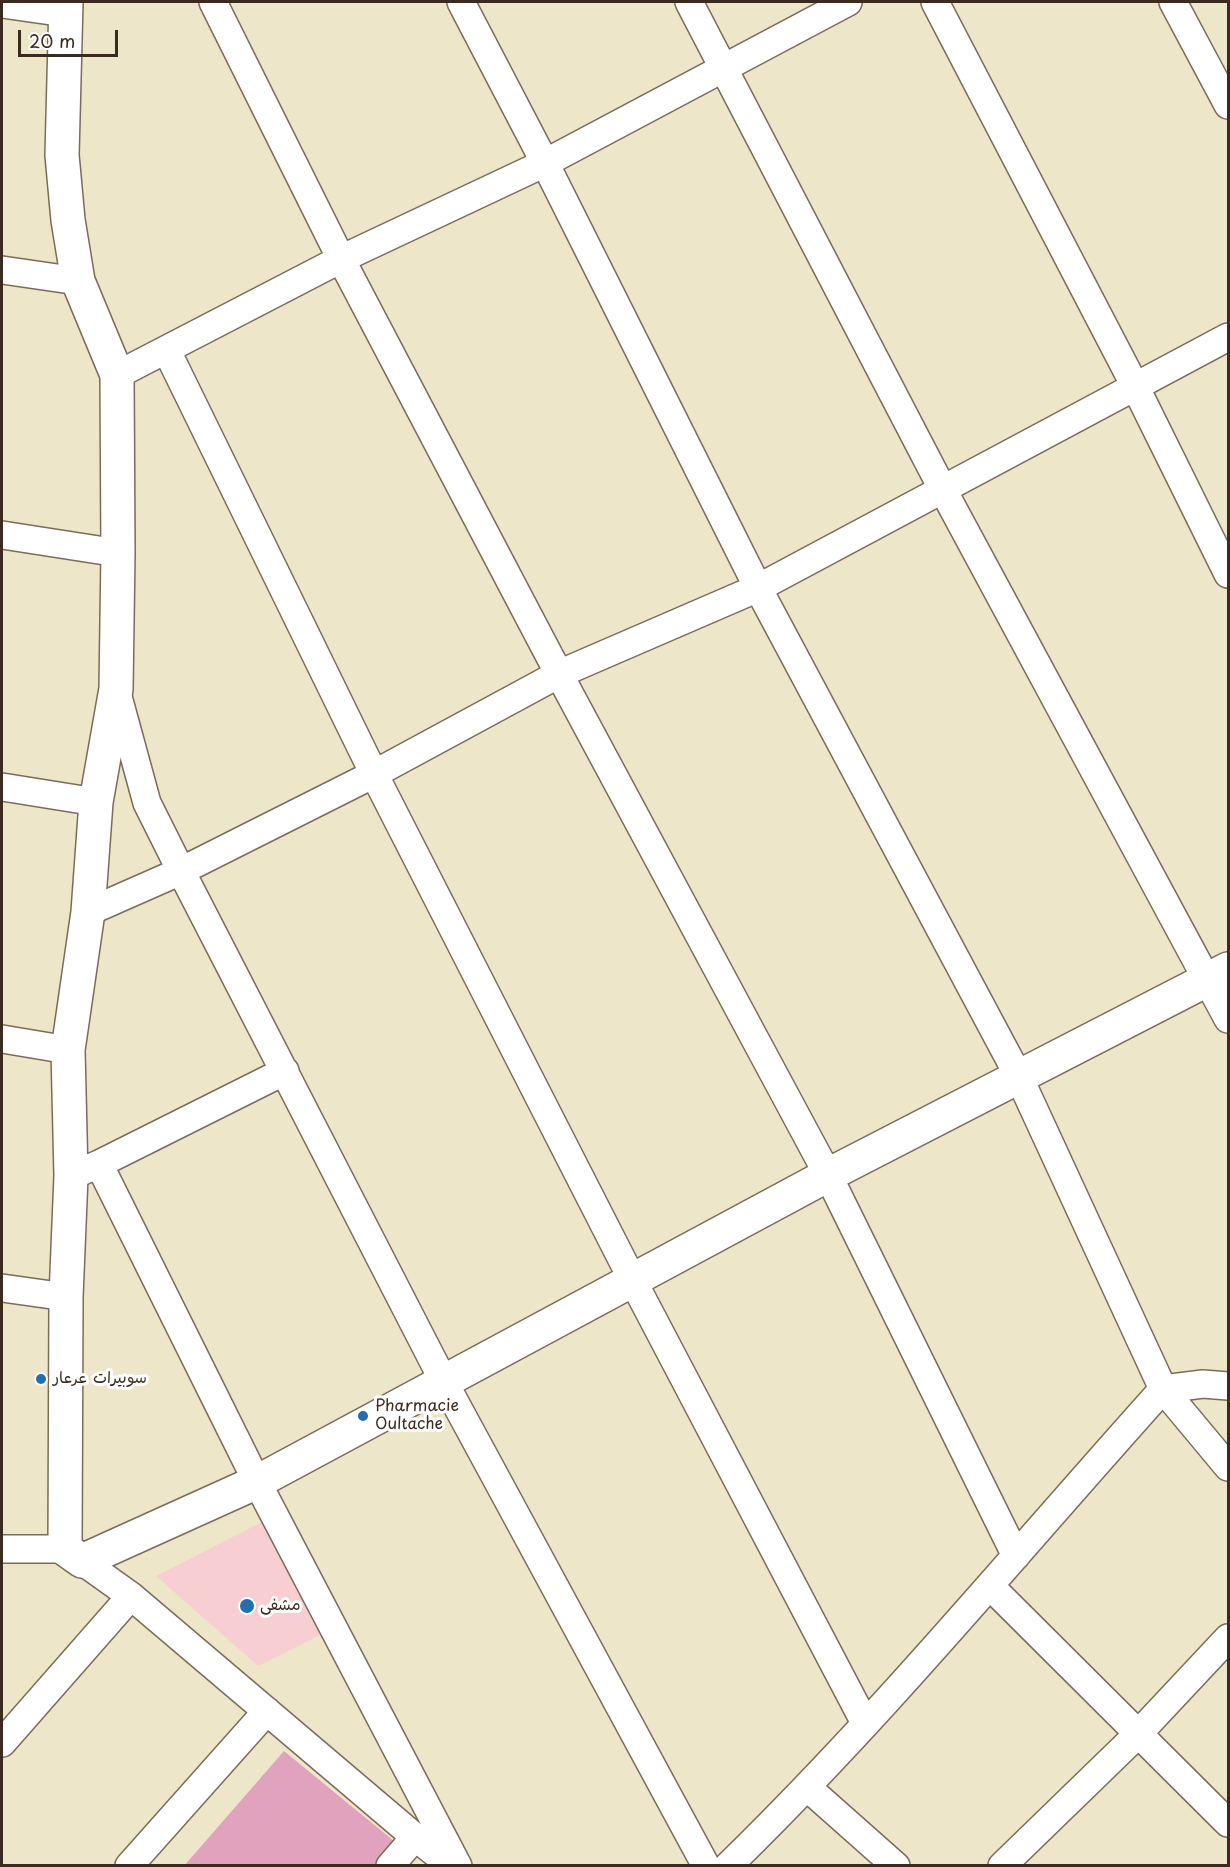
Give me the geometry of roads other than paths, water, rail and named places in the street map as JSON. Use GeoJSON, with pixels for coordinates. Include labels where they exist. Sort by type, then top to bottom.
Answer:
{"type":"FeatureCollection","features":[{"type":"Feature","properties":{"kind":"street"},"geometry":{"type":"LineString","coordinates":[[213,2],[341,259],[560,675],[828,1174],[1016,1556]]}},
{"type":"Feature","properties":{"kind":"street"},"geometry":{"type":"LineString","coordinates":[[461,2],[545,163],[758,588],[1019,1077],[1163,1389],[1228,1467]]}},
{"type":"Feature","properties":{"kind":"street"},"geometry":{"type":"LineString","coordinates":[[689,2],[943,490],[1218,974],[1228,1019]]}},
{"type":"Feature","properties":{"kind":"street"},"geometry":{"type":"LineString","coordinates":[[117,375],[341,259],[545,163],[848,2]]}},
{"type":"Feature","properties":{"kind":"street"},"geometry":{"type":"LineString","coordinates":[[935,2],[1136,388],[1228,574]]}},
{"type":"Feature","properties":{"kind":"street"},"geometry":{"type":"LineString","coordinates":[[1173,2],[1228,105]]}},
{"type":"Feature","properties":{"kind":"street"},"geometry":{"type":"LineString","coordinates":[[2,4],[66,7],[62,155],[68,220],[78,281],[117,375],[116,688],[96,802],[88,912],[68,1050],[85,1170],[66,1297],[74,1555]]}},
{"type":"Feature","properties":{"kind":"street"},"geometry":{"type":"LineString","coordinates":[[2,270],[78,281]]}},
{"type":"Feature","properties":{"kind":"street"},"geometry":{"type":"LineString","coordinates":[[88,912],[181,871],[374,774],[560,675],[758,588],[1228,337]]}},
{"type":"Feature","properties":{"kind":"street"},"geometry":{"type":"LineString","coordinates":[[167,351],[374,774],[633,1281],[865,1723]]}},
{"type":"Feature","properties":{"kind":"street"},"geometry":{"type":"LineString","coordinates":[[2,535],[118,553]]}},
{"type":"Feature","properties":{"kind":"street"},"geometry":{"type":"LineString","coordinates":[[116,688],[147,803],[181,871],[444,1382],[706,1866]]}},
{"type":"Feature","properties":{"kind":"street"},"geometry":{"type":"LineString","coordinates":[[2,787],[96,802]]}},
{"type":"Feature","properties":{"kind":"street"},"geometry":{"type":"LineString","coordinates":[[2,1549],[74,1555],[257,1482],[828,1174],[1218,974]]}},
{"type":"Feature","properties":{"kind":"street"},"geometry":{"type":"LineString","coordinates":[[2,1039],[68,1050]]}},
{"type":"Feature","properties":{"kind":"street"},"geometry":{"type":"LineString","coordinates":[[85,1170],[285,1071]]}},
{"type":"Feature","properties":{"kind":"street"},"geometry":{"type":"LineString","coordinates":[[85,1170],[257,1482],[458,1866]]}},
{"type":"Feature","properties":{"kind":"street"},"geometry":{"type":"LineString","coordinates":[[2,1288],[66,1297]]}},
{"type":"Feature","properties":{"kind":"street"},"geometry":{"type":"LineString","coordinates":[[728,1866],[808,1788],[991,1587],[1163,1389],[1203,1384],[1228,1386]]}},
{"type":"Feature","properties":{"kind":"street"},"geometry":{"type":"LineString","coordinates":[[74,1555],[131,1596],[452,1866]]}},
{"type":"Feature","properties":{"kind":"street"},"geometry":{"type":"LineString","coordinates":[[991,1587],[1228,1823]]}},
{"type":"Feature","properties":{"kind":"street"},"geometry":{"type":"LineString","coordinates":[[2,1743],[131,1596]]}},
{"type":"Feature","properties":{"kind":"street"},"geometry":{"type":"LineString","coordinates":[[1002,1866],[1138,1734],[1228,1638]]}},
{"type":"Feature","properties":{"kind":"street"},"geometry":{"type":"LineString","coordinates":[[129,1866],[267,1711]]}},
{"type":"Feature","properties":{"kind":"street"},"geometry":{"type":"LineString","coordinates":[[808,1788],[896,1866]]}},
{"type":"Feature","properties":{"kind":"street"},"geometry":{"type":"LineString","coordinates":[[390,1866],[415,1837]]}},
{"type":"Feature","properties":{"kind":"place","name":"سوبيرات عرعار"},"geometry":{"type":"Point","coordinates":[41,1379]}},
{"type":"Feature","properties":{"kind":"place","name":"Pharmacie Oultache"},"geometry":{"type":"Point","coordinates":[363,1416]}},
{"type":"Feature","properties":{"kind":"place","name":"مشفى"},"geometry":{"type":"Point","coordinates":[247,1606]}}]}
